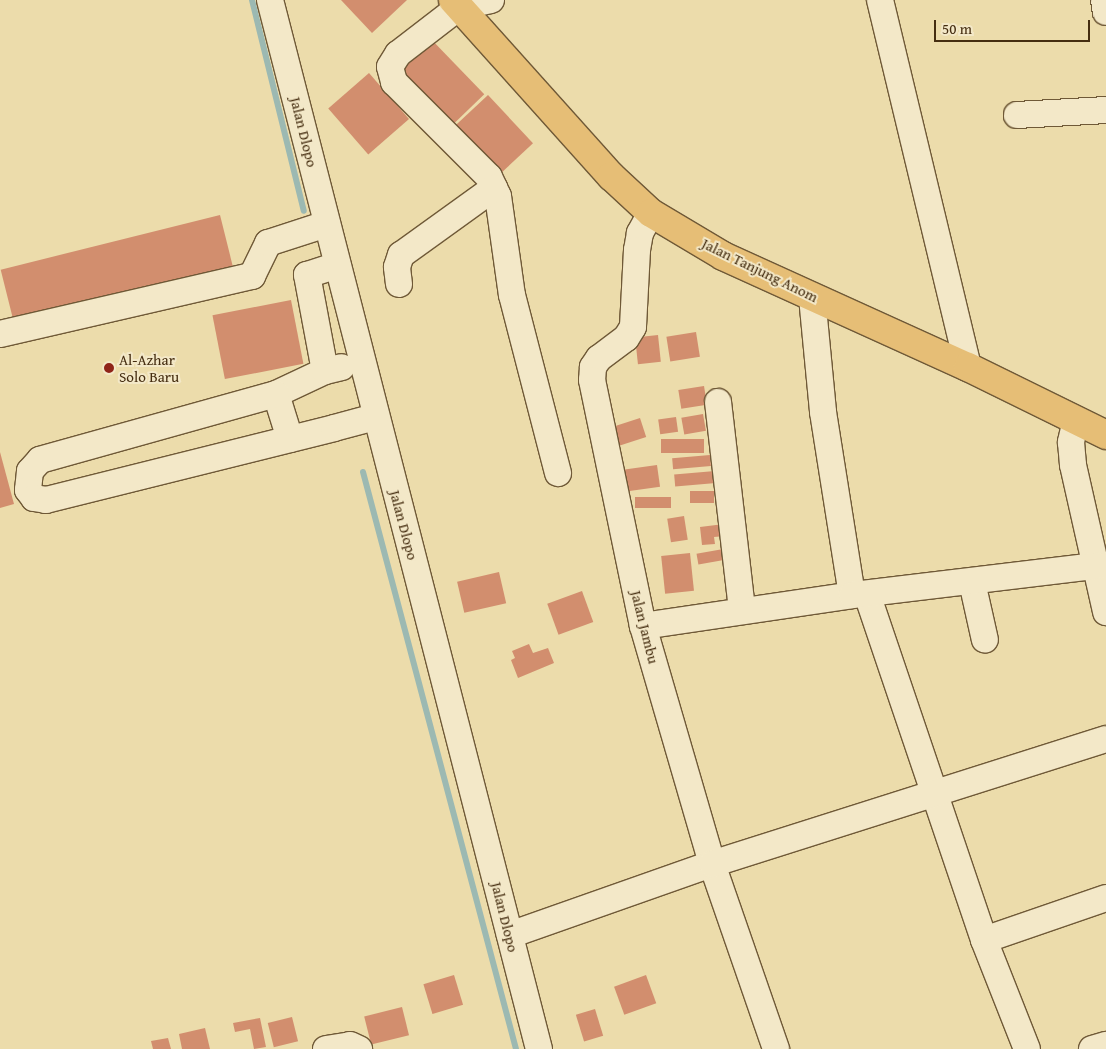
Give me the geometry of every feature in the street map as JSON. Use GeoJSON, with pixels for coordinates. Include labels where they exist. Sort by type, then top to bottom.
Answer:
{"type":"FeatureCollection","features":[{"type":"Feature","properties":{"kind":"main road","name":"Jalan Tanjung Anom"},"geometry":{"type":"LineString","coordinates":[[456,3],[611,176],[651,212],[723,256],[968,366],[1106,435]]}},
{"type":"Feature","properties":{"kind":"street","name":"Jalan Dlopo"},"geometry":{"type":"LineString","coordinates":[[270,0],[327,224],[324,268],[361,363],[539,1049]]}},
{"type":"Feature","properties":{"kind":"street"},"geometry":{"type":"LineString","coordinates":[[491,0],[456,3],[405,48],[390,67],[394,82],[473,160],[489,177],[494,188],[502,214],[512,295],[558,473]]}},
{"type":"Feature","properties":{"kind":"street"},"geometry":{"type":"LineString","coordinates":[[880,0],[968,366]]}},
{"type":"Feature","properties":{"kind":"street"},"geometry":{"type":"LineString","coordinates":[[1104,0],[1106,12]]}},
{"type":"Feature","properties":{"kind":"street"},"geometry":{"type":"LineString","coordinates":[[1017,115],[1106,110]]}},
{"type":"Feature","properties":{"kind":"street"},"geometry":{"type":"LineString","coordinates":[[399,284],[396,267],[401,255],[494,188]]}},
{"type":"Feature","properties":{"kind":"street","name":"Jalan Jambu"},"geometry":{"type":"LineString","coordinates":[[651,212],[640,233],[637,250],[633,327],[626,338],[599,358],[593,367],[592,380],[643,626],[712,864],[776,1049]]}},
{"type":"Feature","properties":{"kind":"street"},"geometry":{"type":"LineString","coordinates":[[0,334],[252,276],[268,243],[327,224]]}},
{"type":"Feature","properties":{"kind":"street"},"geometry":{"type":"LineString","coordinates":[[324,268],[306,282],[324,371]]}},
{"type":"Feature","properties":{"kind":"street"},"geometry":{"type":"LineString","coordinates":[[812,297],[823,412],[860,594],[935,793],[984,940],[1027,1049]]}},
{"type":"Feature","properties":{"kind":"street"},"geometry":{"type":"LineString","coordinates":[[361,363],[324,371],[276,394],[40,460],[30,471],[28,490],[34,498],[46,500],[375,417]]}},
{"type":"Feature","properties":{"kind":"street"},"geometry":{"type":"LineString","coordinates":[[276,394],[290,439]]}},
{"type":"Feature","properties":{"kind":"street"},"geometry":{"type":"LineString","coordinates":[[718,402],[742,611]]}},
{"type":"Feature","properties":{"kind":"street"},"geometry":{"type":"LineString","coordinates":[[1076,420],[1072,442],[1073,465],[1106,612]]}},
{"type":"Feature","properties":{"kind":"street"},"geometry":{"type":"LineString","coordinates":[[643,626],[860,594],[1097,566]]}},
{"type":"Feature","properties":{"kind":"street"},"geometry":{"type":"LineString","coordinates":[[972,582],[984,640]]}},
{"type":"Feature","properties":{"kind":"street"},"geometry":{"type":"LineString","coordinates":[[510,935],[712,864],[1106,739]]}},
{"type":"Feature","properties":{"kind":"street"},"geometry":{"type":"LineString","coordinates":[[984,940],[1106,898]]}},
{"type":"Feature","properties":{"kind":"street"},"geometry":{"type":"LineString","coordinates":[[326,1049],[350,1045],[359,1049]]}},
{"type":"Feature","properties":{"kind":"street"},"geometry":{"type":"LineString","coordinates":[[1092,1049],[1106,1045]]}},
{"type":"Feature","properties":{"kind":"building"},"geometry":{"type":"Polygon","coordinates":[[[341,0],[407,0],[372,33],[341,0]]]}},
{"type":"Feature","properties":{"kind":"building"},"geometry":{"type":"Polygon","coordinates":[[[428,36],[484,94],[452,126],[396,67],[428,36]]]}},
{"type":"Feature","properties":{"kind":"building"},"geometry":{"type":"Polygon","coordinates":[[[369,73],[409,119],[368,154],[328,108],[369,73]]]}},
{"type":"Feature","properties":{"kind":"building"},"geometry":{"type":"Polygon","coordinates":[[[488,95],[533,143],[500,174],[455,126],[488,95]]]}},
{"type":"Feature","properties":{"kind":"building"},"geometry":{"type":"Polygon","coordinates":[[[220,215],[235,273],[15,328],[1,270],[220,215]]]}},
{"type":"Feature","properties":{"kind":"building"},"geometry":{"type":"Polygon","coordinates":[[[291,300],[303,364],[225,379],[212,315],[291,300]]]}},
{"type":"Feature","properties":{"kind":"building"},"geometry":{"type":"Polygon","coordinates":[[[696,332],[700,357],[670,361],[666,337],[696,332]]]}},
{"type":"Feature","properties":{"kind":"building"},"geometry":{"type":"Polygon","coordinates":[[[658,335],[661,362],[638,364],[635,337],[658,335]]]}},
{"type":"Feature","properties":{"kind":"building"},"geometry":{"type":"Polygon","coordinates":[[[704,386],[707,405],[681,409],[678,390],[704,386]]]}},
{"type":"Feature","properties":{"kind":"building"},"geometry":{"type":"Polygon","coordinates":[[[703,414],[706,431],[684,435],[681,418],[703,414]]]}},
{"type":"Feature","properties":{"kind":"building"},"geometry":{"type":"Polygon","coordinates":[[[676,417],[678,432],[660,434],[658,420],[676,417]]]}},
{"type":"Feature","properties":{"kind":"building"},"geometry":{"type":"Polygon","coordinates":[[[640,418],[646,437],[618,446],[611,427],[640,418]]]}},
{"type":"Feature","properties":{"kind":"building"},"geometry":{"type":"Polygon","coordinates":[[[661,439],[704,439],[704,453],[661,453],[661,439]]]}},
{"type":"Feature","properties":{"kind":"building"},"geometry":{"type":"Polygon","coordinates":[[[0,452],[14,504],[0,508],[0,452]]]}},
{"type":"Feature","properties":{"kind":"building"},"geometry":{"type":"Polygon","coordinates":[[[710,455],[711,466],[673,469],[672,458],[710,455]]]}},
{"type":"Feature","properties":{"kind":"building"},"geometry":{"type":"Polygon","coordinates":[[[657,465],[660,487],[622,492],[619,470],[657,465]]]}},
{"type":"Feature","properties":{"kind":"building"},"geometry":{"type":"Polygon","coordinates":[[[715,471],[716,483],[675,487],[674,475],[715,471]]]}},
{"type":"Feature","properties":{"kind":"building"},"geometry":{"type":"Polygon","coordinates":[[[690,491],[714,491],[714,503],[690,503],[690,491]]]}},
{"type":"Feature","properties":{"kind":"building"},"geometry":{"type":"Polygon","coordinates":[[[635,497],[671,497],[671,508],[635,508],[635,497]]]}},
{"type":"Feature","properties":{"kind":"building"},"geometry":{"type":"Polygon","coordinates":[[[684,516],[688,540],[671,542],[667,519],[684,516]]]}},
{"type":"Feature","properties":{"kind":"building"},"geometry":{"type":"Polygon","coordinates":[[[724,524],[725,536],[714,537],[715,544],[702,545],[700,527],[724,524]]]}},
{"type":"Feature","properties":{"kind":"building"},"geometry":{"type":"Polygon","coordinates":[[[729,548],[731,559],[698,565],[697,554],[729,548]]]}},
{"type":"Feature","properties":{"kind":"building"},"geometry":{"type":"Polygon","coordinates":[[[690,553],[694,591],[665,594],[661,556],[690,553]]]}},
{"type":"Feature","properties":{"kind":"building"},"geometry":{"type":"Polygon","coordinates":[[[499,572],[506,603],[464,613],[457,582],[499,572]]]}},
{"type":"Feature","properties":{"kind":"building"},"geometry":{"type":"Polygon","coordinates":[[[582,591],[593,622],[559,635],[547,604],[582,591]]]}},
{"type":"Feature","properties":{"kind":"building"},"geometry":{"type":"Polygon","coordinates":[[[529,644],[533,653],[548,648],[554,663],[518,678],[511,660],[515,658],[512,651],[529,644]]]}},
{"type":"Feature","properties":{"kind":"building"},"geometry":{"type":"Polygon","coordinates":[[[454,975],[463,1005],[432,1014],[423,984],[454,975]]]}},
{"type":"Feature","properties":{"kind":"building"},"geometry":{"type":"Polygon","coordinates":[[[646,975],[656,1003],[624,1015],[614,987],[646,975]]]}},
{"type":"Feature","properties":{"kind":"building"},"geometry":{"type":"Polygon","coordinates":[[[402,1007],[409,1035],[371,1045],[364,1016],[402,1007]]]}},
{"type":"Feature","properties":{"kind":"building"},"geometry":{"type":"Polygon","coordinates":[[[595,1009],[603,1036],[584,1042],[576,1015],[595,1009]]]}},
{"type":"Feature","properties":{"kind":"building"},"geometry":{"type":"Polygon","coordinates":[[[292,1017],[298,1041],[274,1047],[268,1023],[292,1017]]]}},
{"type":"Feature","properties":{"kind":"building"},"geometry":{"type":"Polygon","coordinates":[[[260,1018],[266,1047],[254,1049],[250,1029],[235,1032],[233,1023],[260,1018]]]}},
{"type":"Feature","properties":{"kind":"building"},"geometry":{"type":"Polygon","coordinates":[[[205,1028],[210,1049],[182,1049],[179,1034],[205,1028]]]}},
{"type":"Feature","properties":{"kind":"building"},"geometry":{"type":"Polygon","coordinates":[[[168,1038],[171,1049],[153,1049],[151,1041],[168,1038]]]}},
{"type":"Feature","properties":{"kind":"waterway"},"geometry":{"type":"LineString","coordinates":[[252,0],[304,211]]}},
{"type":"Feature","properties":{"kind":"waterway"},"geometry":{"type":"LineString","coordinates":[[363,472],[516,1049]]}},
{"type":"Feature","properties":{"kind":"place","name":"Al-Azhar Solo Baru"},"geometry":{"type":"Point","coordinates":[109,368]}}]}
